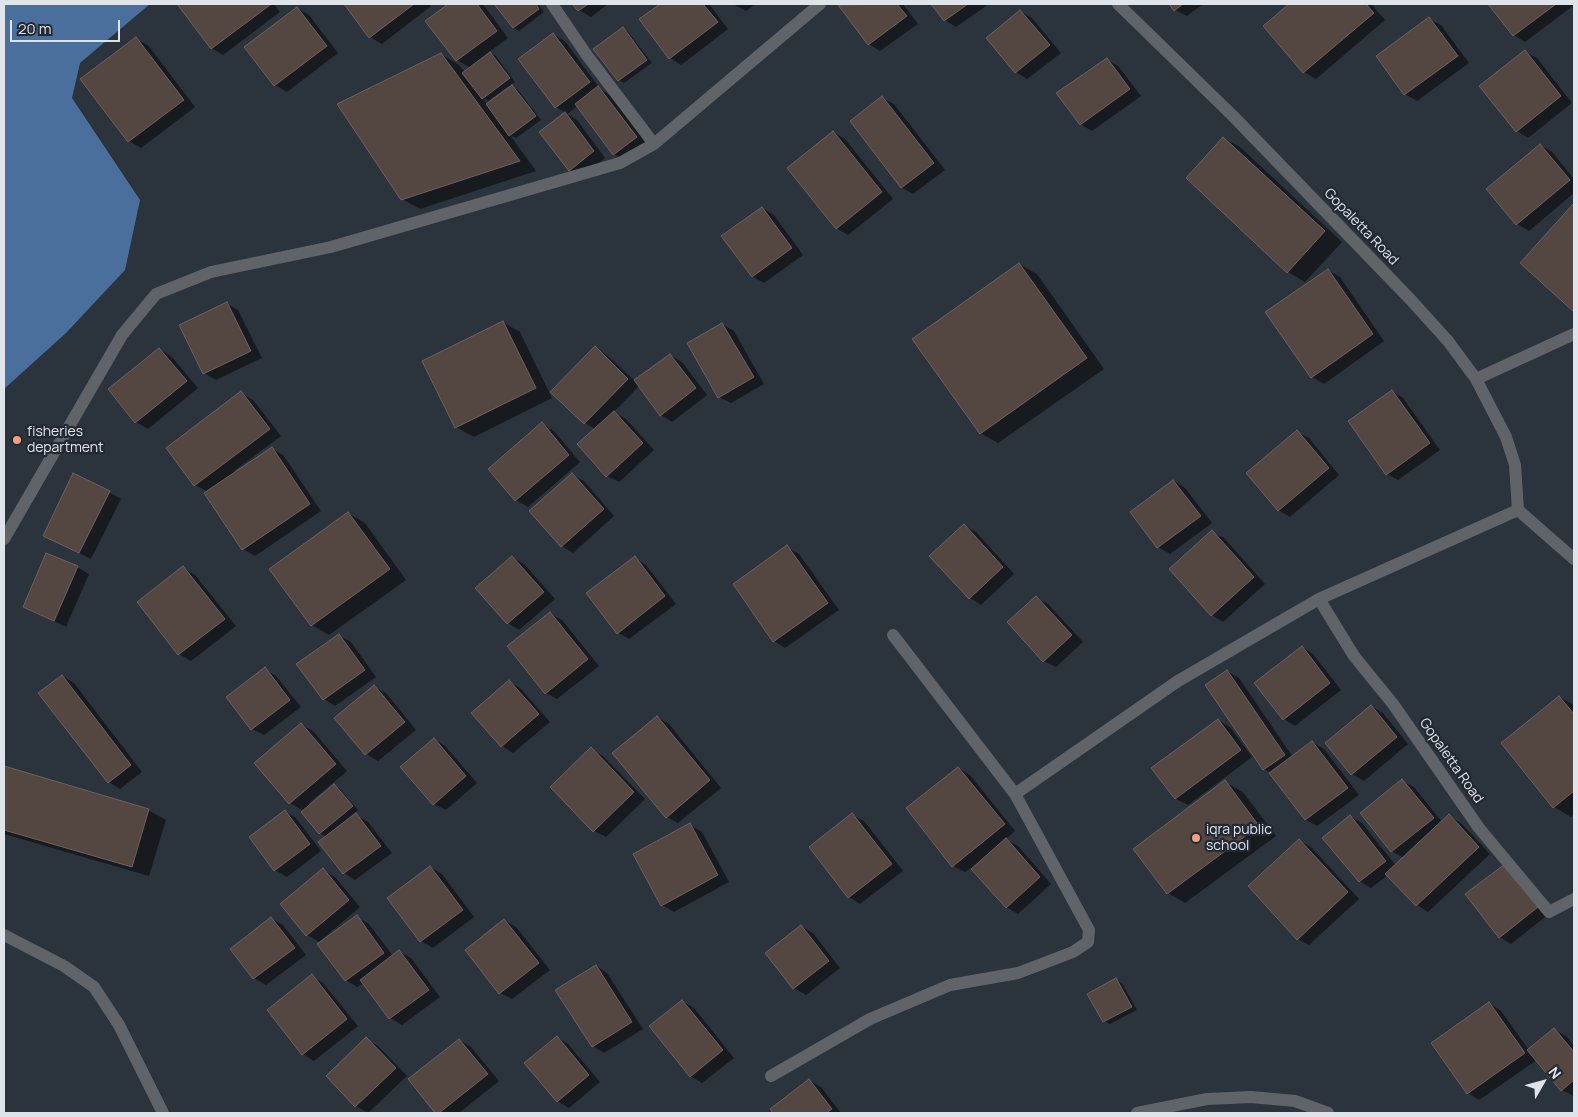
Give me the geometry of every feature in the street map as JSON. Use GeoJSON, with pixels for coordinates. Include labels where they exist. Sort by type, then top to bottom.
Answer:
{"type":"FeatureCollection","features":[{"type":"Feature","properties":{"kind":"street"},"geometry":{"type":"LineString","coordinates":[[552,4],[586,54],[654,144]]}},
{"type":"Feature","properties":{"kind":"street"},"geometry":{"type":"LineString","coordinates":[[4,539],[122,335],[156,294],[211,272],[332,247],[620,163],[654,144],[820,4]]}},
{"type":"Feature","properties":{"kind":"street","name":"Gopaletta Road"},"geometry":{"type":"LineString","coordinates":[[1118,4],[1233,116],[1410,299],[1448,341],[1476,379],[1506,437],[1515,465],[1518,510]]}},
{"type":"Feature","properties":{"kind":"street"},"geometry":{"type":"LineString","coordinates":[[1476,379],[1574,334]]}},
{"type":"Feature","properties":{"kind":"street"},"geometry":{"type":"LineString","coordinates":[[1015,794],[1178,681],[1319,599],[1518,510],[1574,560]]}},
{"type":"Feature","properties":{"kind":"street","name":"Gopaletta Road"},"geometry":{"type":"LineString","coordinates":[[1319,599],[1354,656],[1393,704],[1479,828],[1549,912],[1574,899]]}},
{"type":"Feature","properties":{"kind":"street"},"geometry":{"type":"LineString","coordinates":[[771,1076],[870,1020],[950,986],[1018,974],[1073,952],[1088,942],[1089,930],[1015,794],[893,635]]}},
{"type":"Feature","properties":{"kind":"street"},"geometry":{"type":"LineString","coordinates":[[4,935],[64,966],[94,987],[119,1025],[163,1113]]}},
{"type":"Feature","properties":{"kind":"street"},"geometry":{"type":"LineString","coordinates":[[1137,1113],[1207,1099],[1251,1097],[1294,1101],[1328,1113]]}},
{"type":"Feature","properties":{"kind":"water"},"geometry":{"type":"Polygon","coordinates":[[[4,4],[150,4],[80,63],[72,98],[140,200],[125,270],[66,333],[4,389],[4,4]]]}},
{"type":"Feature","properties":{"kind":"building"},"geometry":{"type":"Polygon","coordinates":[[[177,4],[269,4],[270,5],[211,49],[177,4]]]}},
{"type":"Feature","properties":{"kind":"building"},"geometry":{"type":"Polygon","coordinates":[[[344,4],[414,4],[369,38],[344,4]]]}},
{"type":"Feature","properties":{"kind":"building"},"geometry":{"type":"Polygon","coordinates":[[[448,4],[477,4],[497,31],[456,61],[425,21],[448,4]]]}},
{"type":"Feature","properties":{"kind":"building"},"geometry":{"type":"Polygon","coordinates":[[[494,4],[536,4],[539,9],[513,28],[494,4]]]}},
{"type":"Feature","properties":{"kind":"building"},"geometry":{"type":"Polygon","coordinates":[[[572,4],[588,4],[578,11],[572,4]]]}},
{"type":"Feature","properties":{"kind":"building"},"geometry":{"type":"Polygon","coordinates":[[[660,4],[703,4],[718,22],[669,59],[639,19],[660,4]]]}},
{"type":"Feature","properties":{"kind":"building"},"geometry":{"type":"Polygon","coordinates":[[[897,4],[907,16],[868,45],[838,5],[897,4]]]}},
{"type":"Feature","properties":{"kind":"building"},"geometry":{"type":"Polygon","coordinates":[[[931,4],[968,4],[944,21],[931,4]]]}},
{"type":"Feature","properties":{"kind":"building"},"geometry":{"type":"Polygon","coordinates":[[[1169,4],[1183,4],[1174,11],[1169,4]]]}},
{"type":"Feature","properties":{"kind":"building"},"geometry":{"type":"Polygon","coordinates":[[[1289,4],[1366,4],[1374,13],[1303,73],[1263,26],[1289,4]]]}},
{"type":"Feature","properties":{"kind":"building"},"geometry":{"type":"Polygon","coordinates":[[[1488,4],[1556,4],[1513,36],[1488,4]]]}},
{"type":"Feature","properties":{"kind":"building"},"geometry":{"type":"Polygon","coordinates":[[[297,7],[327,46],[274,86],[244,47],[297,7]]]}},
{"type":"Feature","properties":{"kind":"building"},"geometry":{"type":"Polygon","coordinates":[[[1020,10],[1050,45],[1015,73],[986,38],[1020,10]]]}},
{"type":"Feature","properties":{"kind":"building"},"geometry":{"type":"Polygon","coordinates":[[[1429,17],[1458,56],[1404,95],[1376,56],[1429,17]]]}},
{"type":"Feature","properties":{"kind":"building"},"geometry":{"type":"Polygon","coordinates":[[[623,27],[647,60],[618,81],[593,49],[623,27]]]}},
{"type":"Feature","properties":{"kind":"building"},"geometry":{"type":"Polygon","coordinates":[[[553,33],[590,82],[555,108],[518,59],[553,33]]]}},
{"type":"Feature","properties":{"kind":"building"},"geometry":{"type":"Polygon","coordinates":[[[136,37],[184,100],[128,142],[80,79],[136,37]]]}},
{"type":"Feature","properties":{"kind":"building"},"geometry":{"type":"Polygon","coordinates":[[[1525,50],[1561,96],[1516,132],[1479,86],[1525,50]]]}},
{"type":"Feature","properties":{"kind":"building"},"geometry":{"type":"Polygon","coordinates":[[[490,52],[510,78],[482,99],[462,73],[490,52]]]}},
{"type":"Feature","properties":{"kind":"building"},"geometry":{"type":"Polygon","coordinates":[[[441,53],[520,161],[401,200],[337,104],[441,53]]]}},
{"type":"Feature","properties":{"kind":"building"},"geometry":{"type":"Polygon","coordinates":[[[1107,58],[1130,89],[1080,125],[1056,93],[1107,58]]]}},
{"type":"Feature","properties":{"kind":"building"},"geometry":{"type":"Polygon","coordinates":[[[512,85],[536,116],[509,136],[486,104],[512,85]]]}},
{"type":"Feature","properties":{"kind":"building"},"geometry":{"type":"Polygon","coordinates":[[[598,86],[637,137],[613,155],[575,104],[598,86]]]}},
{"type":"Feature","properties":{"kind":"building"},"geometry":{"type":"Polygon","coordinates":[[[882,96],[934,163],[901,188],[850,121],[882,96]]]}},
{"type":"Feature","properties":{"kind":"building"},"geometry":{"type":"Polygon","coordinates":[[[565,112],[594,151],[569,171],[539,132],[565,112]]]}},
{"type":"Feature","properties":{"kind":"building"},"geometry":{"type":"Polygon","coordinates":[[[833,131],[882,192],[836,229],[787,168],[833,131]]]}},
{"type":"Feature","properties":{"kind":"building"},"geometry":{"type":"Polygon","coordinates":[[[1223,137],[1325,231],[1287,273],[1186,178],[1223,137]]]}},
{"type":"Feature","properties":{"kind":"building"},"geometry":{"type":"Polygon","coordinates":[[[1540,144],[1570,180],[1516,225],[1486,189],[1540,144]]]}},
{"type":"Feature","properties":{"kind":"building"},"geometry":{"type":"Polygon","coordinates":[[[1574,203],[1574,312],[1520,263],[1574,203]]]}},
{"type":"Feature","properties":{"kind":"building"},"geometry":{"type":"Polygon","coordinates":[[[762,207],[792,248],[752,277],[721,236],[762,207]]]}},
{"type":"Feature","properties":{"kind":"building"},"geometry":{"type":"Polygon","coordinates":[[[1019,263],[1087,358],[980,434],[912,339],[1019,263]]]}},
{"type":"Feature","properties":{"kind":"building"},"geometry":{"type":"Polygon","coordinates":[[[1328,269],[1373,334],[1311,378],[1265,312],[1328,269]]]}},
{"type":"Feature","properties":{"kind":"building"},"geometry":{"type":"Polygon","coordinates":[[[227,302],[251,351],[203,374],[179,325],[227,302]]]}},
{"type":"Feature","properties":{"kind":"building"},"geometry":{"type":"Polygon","coordinates":[[[503,321],[536,388],[455,428],[422,361],[503,321]]]}},
{"type":"Feature","properties":{"kind":"building"},"geometry":{"type":"Polygon","coordinates":[[[722,323],[754,377],[718,398],[687,343],[722,323]]]}},
{"type":"Feature","properties":{"kind":"building"},"geometry":{"type":"Polygon","coordinates":[[[595,346],[628,379],[584,424],[550,392],[595,346]]]}},
{"type":"Feature","properties":{"kind":"building"},"geometry":{"type":"Polygon","coordinates":[[[159,348],[187,381],[135,423],[108,389],[159,348]]]}},
{"type":"Feature","properties":{"kind":"building"},"geometry":{"type":"Polygon","coordinates":[[[670,354],[696,388],[660,416],[634,380],[670,354]]]}},
{"type":"Feature","properties":{"kind":"building"},"geometry":{"type":"Polygon","coordinates":[[[1392,390],[1430,443],[1386,475],[1348,421],[1392,390]]]}},
{"type":"Feature","properties":{"kind":"building"},"geometry":{"type":"Polygon","coordinates":[[[241,391],[270,429],[194,486],[166,448],[241,391]]]}},
{"type":"Feature","properties":{"kind":"building"},"geometry":{"type":"Polygon","coordinates":[[[614,411],[643,443],[606,477],[577,444],[614,411]]]}},
{"type":"Feature","properties":{"kind":"building"},"geometry":{"type":"Polygon","coordinates":[[[542,422],[569,455],[515,501],[488,469],[542,422]]]}},
{"type":"Feature","properties":{"kind":"building"},"geometry":{"type":"Polygon","coordinates":[[[1297,430],[1329,468],[1278,511],[1246,473],[1297,430]]]}},
{"type":"Feature","properties":{"kind":"building"},"geometry":{"type":"Polygon","coordinates":[[[272,447],[310,504],[242,550],[204,493],[272,447]]]}},
{"type":"Feature","properties":{"kind":"building"},"geometry":{"type":"Polygon","coordinates":[[[73,473],[110,491],[79,553],[43,536],[73,473]]]}},
{"type":"Feature","properties":{"kind":"building"},"geometry":{"type":"Polygon","coordinates":[[[572,473],[604,509],[561,547],[529,511],[572,473]]]}},
{"type":"Feature","properties":{"kind":"building"},"geometry":{"type":"Polygon","coordinates":[[[1173,480],[1201,516],[1157,548],[1130,512],[1173,480]]]}},
{"type":"Feature","properties":{"kind":"building"},"geometry":{"type":"Polygon","coordinates":[[[348,512],[390,569],[311,626],[269,569],[348,512]]]}},
{"type":"Feature","properties":{"kind":"building"},"geometry":{"type":"Polygon","coordinates":[[[964,524],[1003,567],[969,599],[929,556],[964,524]]]}},
{"type":"Feature","properties":{"kind":"building"},"geometry":{"type":"Polygon","coordinates":[[[1212,530],[1254,577],[1211,616],[1169,569],[1212,530]]]}},
{"type":"Feature","properties":{"kind":"building"},"geometry":{"type":"Polygon","coordinates":[[[787,545],[828,603],[773,642],[733,584],[787,545]]]}},
{"type":"Feature","properties":{"kind":"building"},"geometry":{"type":"Polygon","coordinates":[[[46,553],[78,566],[54,621],[23,607],[46,553]]]}},
{"type":"Feature","properties":{"kind":"building"},"geometry":{"type":"Polygon","coordinates":[[[512,556],[544,592],[507,624],[475,588],[512,556]]]}},
{"type":"Feature","properties":{"kind":"building"},"geometry":{"type":"Polygon","coordinates":[[[635,556],[665,596],[617,634],[586,593],[635,556]]]}},
{"type":"Feature","properties":{"kind":"building"},"geometry":{"type":"Polygon","coordinates":[[[183,566],[225,619],[178,655],[137,602],[183,566]]]}},
{"type":"Feature","properties":{"kind":"building"},"geometry":{"type":"Polygon","coordinates":[[[1036,596],[1072,635],[1043,662],[1007,622],[1036,596]]]}},
{"type":"Feature","properties":{"kind":"building"},"geometry":{"type":"Polygon","coordinates":[[[550,612],[588,659],[545,694],[507,646],[550,612]]]}},
{"type":"Feature","properties":{"kind":"building"},"geometry":{"type":"Polygon","coordinates":[[[339,634],[365,670],[323,700],[296,664],[339,634]]]}},
{"type":"Feature","properties":{"kind":"building"},"geometry":{"type":"Polygon","coordinates":[[[1302,646],[1330,683],[1283,720],[1254,683],[1302,646]]]}},
{"type":"Feature","properties":{"kind":"building"},"geometry":{"type":"Polygon","coordinates":[[[265,667],[290,700],[251,730],[226,697],[265,667]]]}},
{"type":"Feature","properties":{"kind":"building"},"geometry":{"type":"Polygon","coordinates":[[[1227,670],[1285,755],[1263,770],[1205,685],[1227,670]]]}},
{"type":"Feature","properties":{"kind":"building"},"geometry":{"type":"Polygon","coordinates":[[[62,675],[131,765],[108,783],[38,693],[62,675]]]}},
{"type":"Feature","properties":{"kind":"building"},"geometry":{"type":"Polygon","coordinates":[[[509,680],[539,714],[501,747],[471,713],[509,680]]]}},
{"type":"Feature","properties":{"kind":"building"},"geometry":{"type":"Polygon","coordinates":[[[374,685],[405,722],[365,755],[334,718],[374,685]]]}},
{"type":"Feature","properties":{"kind":"building"},"geometry":{"type":"Polygon","coordinates":[[[1559,696],[1574,714],[1574,791],[1553,808],[1501,743],[1559,696]]]}},
{"type":"Feature","properties":{"kind":"building"},"geometry":{"type":"Polygon","coordinates":[[[1371,705],[1397,737],[1351,775],[1325,743],[1371,705]]]}},
{"type":"Feature","properties":{"kind":"building"},"geometry":{"type":"Polygon","coordinates":[[[657,716],[710,780],[666,818],[612,753],[657,716]]]}},
{"type":"Feature","properties":{"kind":"building"},"geometry":{"type":"Polygon","coordinates":[[[1218,719],[1241,750],[1175,799],[1151,768],[1218,719]]]}},
{"type":"Feature","properties":{"kind":"building"},"geometry":{"type":"Polygon","coordinates":[[[301,723],[336,764],[289,804],[254,763],[301,723]]]}},
{"type":"Feature","properties":{"kind":"building"},"geometry":{"type":"Polygon","coordinates":[[[434,738],[466,776],[433,805],[400,767],[434,738]]]}},
{"type":"Feature","properties":{"kind":"building"},"geometry":{"type":"Polygon","coordinates":[[[1312,741],[1348,788],[1305,820],[1269,773],[1312,741]]]}},
{"type":"Feature","properties":{"kind":"building"},"geometry":{"type":"Polygon","coordinates":[[[591,747],[634,792],[593,832],[550,787],[591,747]]]}},
{"type":"Feature","properties":{"kind":"building"},"geometry":{"type":"Polygon","coordinates":[[[4,766],[149,809],[132,867],[4,830],[4,766]]]}},
{"type":"Feature","properties":{"kind":"building"},"geometry":{"type":"Polygon","coordinates":[[[958,767],[1005,824],[952,867],[906,808],[958,767]]]}},
{"type":"Feature","properties":{"kind":"building"},"geometry":{"type":"Polygon","coordinates":[[[1402,779],[1434,818],[1391,852],[1360,813],[1402,779]]]}},
{"type":"Feature","properties":{"kind":"building","name":"iqra public school"},"geometry":{"type":"Polygon","coordinates":[[[1225,780],[1259,826],[1167,894],[1133,849],[1225,780]]]}},
{"type":"Feature","properties":{"kind":"building"},"geometry":{"type":"Polygon","coordinates":[[[334,784],[353,806],[319,834],[301,812],[334,784]]]}},
{"type":"Feature","properties":{"kind":"building"},"geometry":{"type":"Polygon","coordinates":[[[285,810],[310,844],[274,871],[249,837],[285,810]]]}},
{"type":"Feature","properties":{"kind":"building"},"geometry":{"type":"Polygon","coordinates":[[[356,813],[381,846],[343,874],[318,842],[356,813]]]}},
{"type":"Feature","properties":{"kind":"building"},"geometry":{"type":"Polygon","coordinates":[[[852,813],[892,864],[848,898],[809,847],[852,813]]]}},
{"type":"Feature","properties":{"kind":"building"},"geometry":{"type":"Polygon","coordinates":[[[1449,814],[1479,847],[1416,906],[1385,874],[1449,814]]]}},
{"type":"Feature","properties":{"kind":"building"},"geometry":{"type":"Polygon","coordinates":[[[1350,815],[1386,861],[1359,882],[1322,838],[1350,815]]]}},
{"type":"Feature","properties":{"kind":"building"},"geometry":{"type":"Polygon","coordinates":[[[690,823],[718,875],[661,906],[633,854],[690,823]]]}},
{"type":"Feature","properties":{"kind":"building"},"geometry":{"type":"Polygon","coordinates":[[[1006,838],[1040,877],[1006,908],[971,869],[1006,838]]]}},
{"type":"Feature","properties":{"kind":"building"},"geometry":{"type":"Polygon","coordinates":[[[1299,839],[1348,892],[1297,940],[1248,886],[1299,839]]]}},
{"type":"Feature","properties":{"kind":"building"},"geometry":{"type":"Polygon","coordinates":[[[1505,864],[1538,907],[1499,938],[1465,894],[1505,864]]]}},
{"type":"Feature","properties":{"kind":"building"},"geometry":{"type":"Polygon","coordinates":[[[430,866],[463,910],[420,942],[387,898],[430,866]]]}},
{"type":"Feature","properties":{"kind":"building"},"geometry":{"type":"Polygon","coordinates":[[[323,868],[349,900],[306,936],[280,904],[323,868]]]}},
{"type":"Feature","properties":{"kind":"building"},"geometry":{"type":"Polygon","coordinates":[[[357,915],[384,953],[345,981],[317,944],[357,915]]]}},
{"type":"Feature","properties":{"kind":"building"},"geometry":{"type":"Polygon","coordinates":[[[271,917],[295,948],[253,979],[230,949],[271,917]]]}},
{"type":"Feature","properties":{"kind":"building"},"geometry":{"type":"Polygon","coordinates":[[[504,919],[539,963],[499,994],[465,950],[504,919]]]}},
{"type":"Feature","properties":{"kind":"building"},"geometry":{"type":"Polygon","coordinates":[[[801,925],[829,961],[793,989],[765,953],[801,925]]]}},
{"type":"Feature","properties":{"kind":"building"},"geometry":{"type":"Polygon","coordinates":[[[399,950],[429,990],[389,1019],[360,980],[399,950]]]}},
{"type":"Feature","properties":{"kind":"building"},"geometry":{"type":"Polygon","coordinates":[[[596,965],[632,1022],[592,1047],[555,990],[596,965]]]}},
{"type":"Feature","properties":{"kind":"building"},"geometry":{"type":"Polygon","coordinates":[[[312,974],[347,1019],[302,1055],[267,1010],[312,974]]]}},
{"type":"Feature","properties":{"kind":"building"},"geometry":{"type":"Polygon","coordinates":[[[1116,978],[1132,1007],[1103,1022],[1087,994],[1116,978]]]}},
{"type":"Feature","properties":{"kind":"building"},"geometry":{"type":"Polygon","coordinates":[[[682,1000],[723,1050],[690,1077],[649,1026],[682,1000]]]}},
{"type":"Feature","properties":{"kind":"building"},"geometry":{"type":"Polygon","coordinates":[[[1489,1002],[1525,1053],[1467,1094],[1431,1043],[1489,1002]]]}},
{"type":"Feature","properties":{"kind":"building"},"geometry":{"type":"Polygon","coordinates":[[[1554,1028],[1574,1052],[1574,1080],[1561,1091],[1527,1050],[1554,1028]]]}},
{"type":"Feature","properties":{"kind":"building"},"geometry":{"type":"Polygon","coordinates":[[[557,1036],[589,1075],[557,1102],[524,1063],[557,1036]]]}},
{"type":"Feature","properties":{"kind":"building"},"geometry":{"type":"Polygon","coordinates":[[[366,1037],[396,1068],[355,1107],[326,1076],[366,1037]]]}},
{"type":"Feature","properties":{"kind":"building"},"geometry":{"type":"Polygon","coordinates":[[[459,1039],[488,1074],[439,1113],[435,1113],[408,1079],[459,1039]]]}},
{"type":"Feature","properties":{"kind":"building"},"geometry":{"type":"Polygon","coordinates":[[[809,1079],[832,1109],[826,1113],[773,1113],[770,1109],[809,1079]]]}},
{"type":"Feature","properties":{"kind":"place","name":"fisheries department"},"geometry":{"type":"Point","coordinates":[17,440]}},
{"type":"Feature","properties":{"kind":"place","name":"iqra public school"},"geometry":{"type":"Point","coordinates":[1196,838]}}]}
